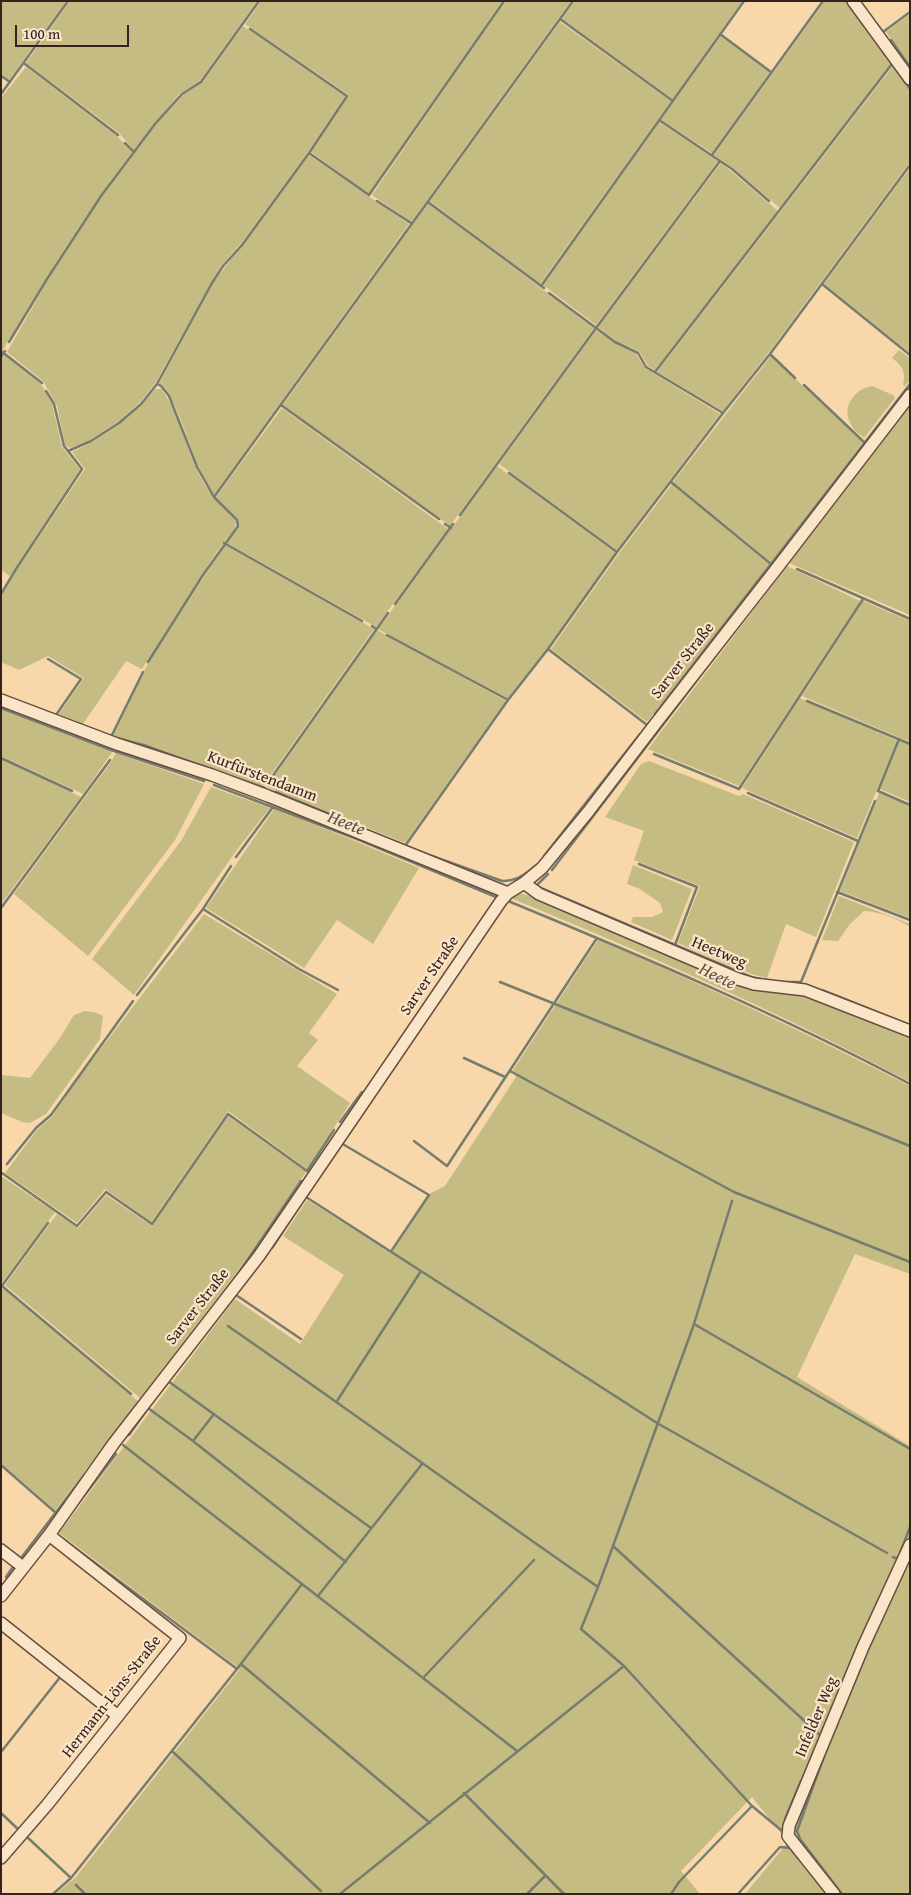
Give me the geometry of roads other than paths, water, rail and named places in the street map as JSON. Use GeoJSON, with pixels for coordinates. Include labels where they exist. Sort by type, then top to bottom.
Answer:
{"type":"FeatureCollection","features":[{"type":"Feature","properties":{"kind":"street"},"geometry":{"type":"LineString","coordinates":[[853,1],[910,79]]}},
{"type":"Feature","properties":{"kind":"street","name":"Sarver Straße"},"geometry":{"type":"LineString","coordinates":[[1,1596],[49,1535],[114,1443],[259,1256],[500,901],[542,868],[588,812],[910,395]]}},
{"type":"Feature","properties":{"kind":"street","name":"Kurfürstendamm"},"geometry":{"type":"LineString","coordinates":[[1,700],[117,744],[195,769],[268,796],[508,893]]}},
{"type":"Feature","properties":{"kind":"street","name":"Heetweg"},"geometry":{"type":"LineString","coordinates":[[524,883],[539,894],[738,979],[754,984],[805,990],[910,1031]]}},
{"type":"Feature","properties":{"kind":"street","name":"Hermann-Löns-Straße"},"geometry":{"type":"LineString","coordinates":[[1,1858],[47,1805],[180,1638],[49,1535]]}},
{"type":"Feature","properties":{"kind":"street","name":"Infelder Weg"},"geometry":{"type":"LineString","coordinates":[[834,1894],[788,1836],[789,1826],[863,1647],[910,1545]]}},
{"type":"Feature","properties":{"kind":"street"},"geometry":{"type":"LineString","coordinates":[[1,1550],[23,1568]]}},
{"type":"Feature","properties":{"kind":"street"},"geometry":{"type":"LineString","coordinates":[[1,1624],[118,1716]]}},
{"type":"Feature","properties":{"kind":"waterway"},"geometry":{"type":"LineString","coordinates":[[1,94],[68,1]]}},
{"type":"Feature","properties":{"kind":"waterway"},"geometry":{"type":"LineString","coordinates":[[9,342],[101,196],[155,124],[182,94],[201,82],[259,1]]}},
{"type":"Feature","properties":{"kind":"waterway"},"geometry":{"type":"LineString","coordinates":[[309,153],[369,195],[504,1]]}},
{"type":"Feature","properties":{"kind":"waterway"},"geometry":{"type":"LineString","coordinates":[[214,497],[573,1]]}},
{"type":"Feature","properties":{"kind":"waterway"},"geometry":{"type":"LineString","coordinates":[[541,286],[744,1]]}},
{"type":"Feature","properties":{"kind":"waterway"},"geometry":{"type":"LineString","coordinates":[[712,155],[823,1]]}},
{"type":"Feature","properties":{"kind":"waterway"},"geometry":{"type":"LineString","coordinates":[[846,1],[865,27]]}},
{"type":"Feature","properties":{"kind":"waterway"},"geometry":{"type":"LineString","coordinates":[[875,22],[883,32],[910,12]]}},
{"type":"Feature","properties":{"kind":"waterway"},"geometry":{"type":"LineString","coordinates":[[560,19],[673,101]]}},
{"type":"Feature","properties":{"kind":"waterway"},"geometry":{"type":"LineString","coordinates":[[46,391],[54,404],[64,446],[68,451],[91,441],[119,423],[141,404],[157,384],[223,266],[242,245],[309,153],[347,96],[250,29]]}},
{"type":"Feature","properties":{"kind":"waterway"},"geometry":{"type":"LineString","coordinates":[[720,34],[771,72]]}},
{"type":"Feature","properties":{"kind":"waterway"},"geometry":{"type":"LineString","coordinates":[[891,40],[910,67]]}},
{"type":"Feature","properties":{"kind":"waterway"},"geometry":{"type":"LineString","coordinates":[[25,64],[118,135]]}},
{"type":"Feature","properties":{"kind":"waterway"},"geometry":{"type":"LineString","coordinates":[[655,372],[892,64]]}},
{"type":"Feature","properties":{"kind":"waterway"},"geometry":{"type":"LineString","coordinates":[[1,76],[10,82]]}},
{"type":"Feature","properties":{"kind":"waterway"},"geometry":{"type":"LineString","coordinates":[[901,76],[910,89]]}},
{"type":"Feature","properties":{"kind":"waterway"},"geometry":{"type":"LineString","coordinates":[[659,120],[732,169],[769,201]]}},
{"type":"Feature","properties":{"kind":"waterway"},"geometry":{"type":"LineString","coordinates":[[125,143],[134,152]]}},
{"type":"Feature","properties":{"kind":"waterway"},"geometry":{"type":"LineString","coordinates":[[460,515],[720,161]]}},
{"type":"Feature","properties":{"kind":"waterway"},"geometry":{"type":"LineString","coordinates":[[405,846],[508,700],[548,649],[617,552],[770,354],[910,165]]}},
{"type":"Feature","properties":{"kind":"waterway"},"geometry":{"type":"LineString","coordinates":[[377,201],[411,223]]}},
{"type":"Feature","properties":{"kind":"waterway"},"geometry":{"type":"LineString","coordinates":[[428,202],[544,288]]}},
{"type":"Feature","properties":{"kind":"waterway"},"geometry":{"type":"LineString","coordinates":[[822,284],[910,355]]}},
{"type":"Feature","properties":{"kind":"waterway"},"geometry":{"type":"LineString","coordinates":[[549,293],[615,342],[638,353],[646,367],[723,413]]}},
{"type":"Feature","properties":{"kind":"waterway"},"geometry":{"type":"LineString","coordinates":[[1,351],[42,383]]}},
{"type":"Feature","properties":{"kind":"waterway"},"geometry":{"type":"LineString","coordinates":[[1,357],[5,351]]}},
{"type":"Feature","properties":{"kind":"waterway"},"geometry":{"type":"LineString","coordinates":[[770,354],[795,378]]}},
{"type":"Feature","properties":{"kind":"waterway"},"geometry":{"type":"LineString","coordinates":[[148,662],[203,575],[238,526],[237,520],[214,497],[197,467],[169,396],[157,384]]}},
{"type":"Feature","properties":{"kind":"waterway"},"geometry":{"type":"LineString","coordinates":[[655,714],[910,384]]}},
{"type":"Feature","properties":{"kind":"waterway"},"geometry":{"type":"LineString","coordinates":[[804,385],[864,442]]}},
{"type":"Feature","properties":{"kind":"waterway"},"geometry":{"type":"LineString","coordinates":[[281,405],[439,519]]}},
{"type":"Feature","properties":{"kind":"waterway"},"geometry":{"type":"LineString","coordinates":[[1,594],[82,469],[68,451]]}},
{"type":"Feature","properties":{"kind":"waterway"},"geometry":{"type":"LineString","coordinates":[[509,473],[617,552]]}},
{"type":"Feature","properties":{"kind":"waterway"},"geometry":{"type":"LineString","coordinates":[[671,482],[771,564]]}},
{"type":"Feature","properties":{"kind":"waterway"},"geometry":{"type":"LineString","coordinates":[[445,524],[451,528]]}},
{"type":"Feature","properties":{"kind":"waterway"},"geometry":{"type":"LineString","coordinates":[[395,604],[453,524]]}},
{"type":"Feature","properties":{"kind":"waterway"},"geometry":{"type":"LineString","coordinates":[[224,543],[362,621]]}},
{"type":"Feature","properties":{"kind":"waterway"},"geometry":{"type":"LineString","coordinates":[[797,569],[910,619]]}},
{"type":"Feature","properties":{"kind":"waterway"},"geometry":{"type":"LineString","coordinates":[[654,754],[739,789],[863,599]]}},
{"type":"Feature","properties":{"kind":"waterway"},"geometry":{"type":"LineString","coordinates":[[272,777],[388,613]]}},
{"type":"Feature","properties":{"kind":"waterway"},"geometry":{"type":"LineString","coordinates":[[372,626],[376,629]]}},
{"type":"Feature","properties":{"kind":"waterway"},"geometry":{"type":"LineString","coordinates":[[552,870],[733,633]]}},
{"type":"Feature","properties":{"kind":"waterway"},"geometry":{"type":"LineString","coordinates":[[387,635],[508,700]]}},
{"type":"Feature","properties":{"kind":"waterway"},"geometry":{"type":"LineString","coordinates":[[548,649],[647,725]]}},
{"type":"Feature","properties":{"kind":"waterway"},"geometry":{"type":"LineString","coordinates":[[48,659],[81,679],[56,715]]}},
{"type":"Feature","properties":{"kind":"waterway"},"geometry":{"type":"LineString","coordinates":[[111,737],[143,672]]}},
{"type":"Feature","properties":{"kind":"waterway"},"geometry":{"type":"LineString","coordinates":[[807,701],[910,744]]}},
{"type":"Feature","properties":{"kind":"waterway","name":"Heete"},"geometry":{"type":"LineString","coordinates":[[1,708],[114,751],[204,781]]}},
{"type":"Feature","properties":{"kind":"waterway"},"geometry":{"type":"LineString","coordinates":[[544,856],[640,734]]}},
{"type":"Feature","properties":{"kind":"waterway"},"geometry":{"type":"LineString","coordinates":[[117,738],[144,745],[205,767]]}},
{"type":"Feature","properties":{"kind":"waterway"},"geometry":{"type":"LineString","coordinates":[[899,739],[878,791],[910,805]]}},
{"type":"Feature","properties":{"kind":"waterway"},"geometry":{"type":"LineString","coordinates":[[1,758],[72,791]]}},
{"type":"Feature","properties":{"kind":"waterway"},"geometry":{"type":"LineString","coordinates":[[1,908],[110,760]]}},
{"type":"Feature","properties":{"kind":"waterway"},"geometry":{"type":"LineString","coordinates":[[222,773],[265,788]]}},
{"type":"Feature","properties":{"kind":"waterway","name":"Heete"},"geometry":{"type":"LineString","coordinates":[[214,785],[357,839],[496,897]]}},
{"type":"Feature","properties":{"kind":"waterway"},"geometry":{"type":"LineString","coordinates":[[276,792],[356,825]]}},
{"type":"Feature","properties":{"kind":"waterway"},"geometry":{"type":"LineString","coordinates":[[748,793],[858,841]]}},
{"type":"Feature","properties":{"kind":"waterway"},"geometry":{"type":"LineString","coordinates":[[781,982],[801,982],[875,801]]}},
{"type":"Feature","properties":{"kind":"waterway"},"geometry":{"type":"LineString","coordinates":[[236,857],[273,807]]}},
{"type":"Feature","properties":{"kind":"waterway"},"geometry":{"type":"LineString","coordinates":[[418,851],[502,881],[520,877],[535,866]]}},
{"type":"Feature","properties":{"kind":"waterway"},"geometry":{"type":"LineString","coordinates":[[639,864],[697,887],[675,945]]}},
{"type":"Feature","properties":{"kind":"waterway"},"geometry":{"type":"LineString","coordinates":[[137,995],[203,909],[231,866]]}},
{"type":"Feature","properties":{"kind":"waterway"},"geometry":{"type":"LineString","coordinates":[[548,874],[536,886],[751,977],[766,980]]}},
{"type":"Feature","properties":{"kind":"waterway"},"geometry":{"type":"LineString","coordinates":[[837,892],[910,920]]}},
{"type":"Feature","properties":{"kind":"waterway","name":"Heete"},"geometry":{"type":"LineString","coordinates":[[508,901],[762,1011],[910,1084]]}},
{"type":"Feature","properties":{"kind":"waterway"},"geometry":{"type":"LineString","coordinates":[[203,909],[299,969],[338,990]]}},
{"type":"Feature","properties":{"kind":"waterway"},"geometry":{"type":"LineString","coordinates":[[414,1141],[447,1166],[597,938]]}},
{"type":"Feature","properties":{"kind":"waterway"},"geometry":{"type":"LineString","coordinates":[[500,982],[910,1146]]}},
{"type":"Feature","properties":{"kind":"waterway"},"geometry":{"type":"LineString","coordinates":[[822,990],[910,1025]]}},
{"type":"Feature","properties":{"kind":"waterway"},"geometry":{"type":"LineString","coordinates":[[7,1164],[36,1128],[51,1115],[133,1001]]}},
{"type":"Feature","properties":{"kind":"waterway"},"geometry":{"type":"LineString","coordinates":[[464,1058],[505,1077]]}},
{"type":"Feature","properties":{"kind":"waterway"},"geometry":{"type":"LineString","coordinates":[[510,1071],[734,1192],[910,1262]]}},
{"type":"Feature","properties":{"kind":"waterway"},"geometry":{"type":"LineString","coordinates":[[340,1122],[362,1092]]}},
{"type":"Feature","properties":{"kind":"waterway"},"geometry":{"type":"LineString","coordinates":[[2,1173],[77,1226],[106,1192],[152,1224],[228,1114],[307,1171],[334,1130]]}},
{"type":"Feature","properties":{"kind":"waterway"},"geometry":{"type":"LineString","coordinates":[[341,1143],[429,1195],[392,1250]]}},
{"type":"Feature","properties":{"kind":"waterway"},"geometry":{"type":"LineString","coordinates":[[233,1281],[301,1181]]}},
{"type":"Feature","properties":{"kind":"waterway"},"geometry":{"type":"LineString","coordinates":[[306,1197],[657,1423],[887,1553]]}},
{"type":"Feature","properties":{"kind":"waterway"},"geometry":{"type":"LineString","coordinates":[[732,1201],[693,1327],[581,1629],[624,1666],[752,1806],[781,1830]]}},
{"type":"Feature","properties":{"kind":"waterway"},"geometry":{"type":"LineString","coordinates":[[272,1248],[293,1216]]}},
{"type":"Feature","properties":{"kind":"waterway"},"geometry":{"type":"LineString","coordinates":[[1,1287],[48,1223]]}},
{"type":"Feature","properties":{"kind":"waterway"},"geometry":{"type":"LineString","coordinates":[[337,1401],[421,1271]]}},
{"type":"Feature","properties":{"kind":"waterway"},"geometry":{"type":"LineString","coordinates":[[2,1286],[131,1394]]}},
{"type":"Feature","properties":{"kind":"waterway"},"geometry":{"type":"LineString","coordinates":[[236,1295],[301,1339]]}},
{"type":"Feature","properties":{"kind":"waterway"},"geometry":{"type":"LineString","coordinates":[[694,1324],[910,1449]]}},
{"type":"Feature","properties":{"kind":"waterway"},"geometry":{"type":"LineString","coordinates":[[228,1326],[598,1587]]}},
{"type":"Feature","properties":{"kind":"waterway"},"geometry":{"type":"LineString","coordinates":[[168,1381],[371,1528]]}},
{"type":"Feature","properties":{"kind":"waterway"},"geometry":{"type":"LineString","coordinates":[[129,1435],[151,1404]]}},
{"type":"Feature","properties":{"kind":"waterway"},"geometry":{"type":"LineString","coordinates":[[148,1408],[193,1441],[346,1562]]}},
{"type":"Feature","properties":{"kind":"waterway"},"geometry":{"type":"LineString","coordinates":[[193,1441],[214,1414]]}},
{"type":"Feature","properties":{"kind":"waterway"},"geometry":{"type":"LineString","coordinates":[[123,1445],[517,1751]]}},
{"type":"Feature","properties":{"kind":"waterway"},"geometry":{"type":"LineString","coordinates":[[74,1509],[116,1454]]}},
{"type":"Feature","properties":{"kind":"waterway"},"geometry":{"type":"LineString","coordinates":[[318,1596],[422,1464]]}},
{"type":"Feature","properties":{"kind":"waterway"},"geometry":{"type":"LineString","coordinates":[[1,1465],[56,1513]]}},
{"type":"Feature","properties":{"kind":"waterway"},"geometry":{"type":"LineString","coordinates":[[21,1558],[85,1474]]}},
{"type":"Feature","properties":{"kind":"waterway"},"geometry":{"type":"LineString","coordinates":[[893,1557],[898,1559],[910,1527]]}},
{"type":"Feature","properties":{"kind":"waterway"},"geometry":{"type":"LineString","coordinates":[[63,1539],[237,1669],[302,1584]]}},
{"type":"Feature","properties":{"kind":"waterway"},"geometry":{"type":"LineString","coordinates":[[613,1546],[821,1736]]}},
{"type":"Feature","properties":{"kind":"waterway"},"geometry":{"type":"LineString","coordinates":[[424,1677],[534,1560]]}},
{"type":"Feature","properties":{"kind":"waterway"},"geometry":{"type":"LineString","coordinates":[[6,1577],[13,1567]]}},
{"type":"Feature","properties":{"kind":"waterway"},"geometry":{"type":"LineString","coordinates":[[242,1665],[430,1823]]}},
{"type":"Feature","properties":{"kind":"waterway"},"geometry":{"type":"LineString","coordinates":[[340,1894],[624,1666]]}},
{"type":"Feature","properties":{"kind":"waterway"},"geometry":{"type":"LineString","coordinates":[[53,1894],[71,1878],[237,1669]]}},
{"type":"Feature","properties":{"kind":"waterway"},"geometry":{"type":"LineString","coordinates":[[1,1752],[61,1676]]}},
{"type":"Feature","properties":{"kind":"waterway"},"geometry":{"type":"LineString","coordinates":[[827,1748],[797,1831],[800,1839],[842,1894]]}},
{"type":"Feature","properties":{"kind":"waterway"},"geometry":{"type":"LineString","coordinates":[[172,1751],[321,1891]]}},
{"type":"Feature","properties":{"kind":"waterway"},"geometry":{"type":"LineString","coordinates":[[785,1819],[801,1781]]}},
{"type":"Feature","properties":{"kind":"waterway"},"geometry":{"type":"LineString","coordinates":[[464,1793],[564,1894]]}},
{"type":"Feature","properties":{"kind":"waterway"},"geometry":{"type":"LineString","coordinates":[[671,1894],[679,1882],[752,1806]]}},
{"type":"Feature","properties":{"kind":"waterway"},"geometry":{"type":"LineString","coordinates":[[1,1813],[20,1831]]}},
{"type":"Feature","properties":{"kind":"waterway"},"geometry":{"type":"LineString","coordinates":[[27,1837],[71,1878]]}},
{"type":"Feature","properties":{"kind":"waterway"},"geometry":{"type":"LineString","coordinates":[[738,1894],[780,1847],[790,1848],[798,1858]]}},
{"type":"Feature","properties":{"kind":"waterway"},"geometry":{"type":"LineString","coordinates":[[527,1894],[545,1876]]}},
{"type":"Feature","properties":{"kind":"waterway"},"geometry":{"type":"LineString","coordinates":[[76,1885],[85,1894]]}}]}
